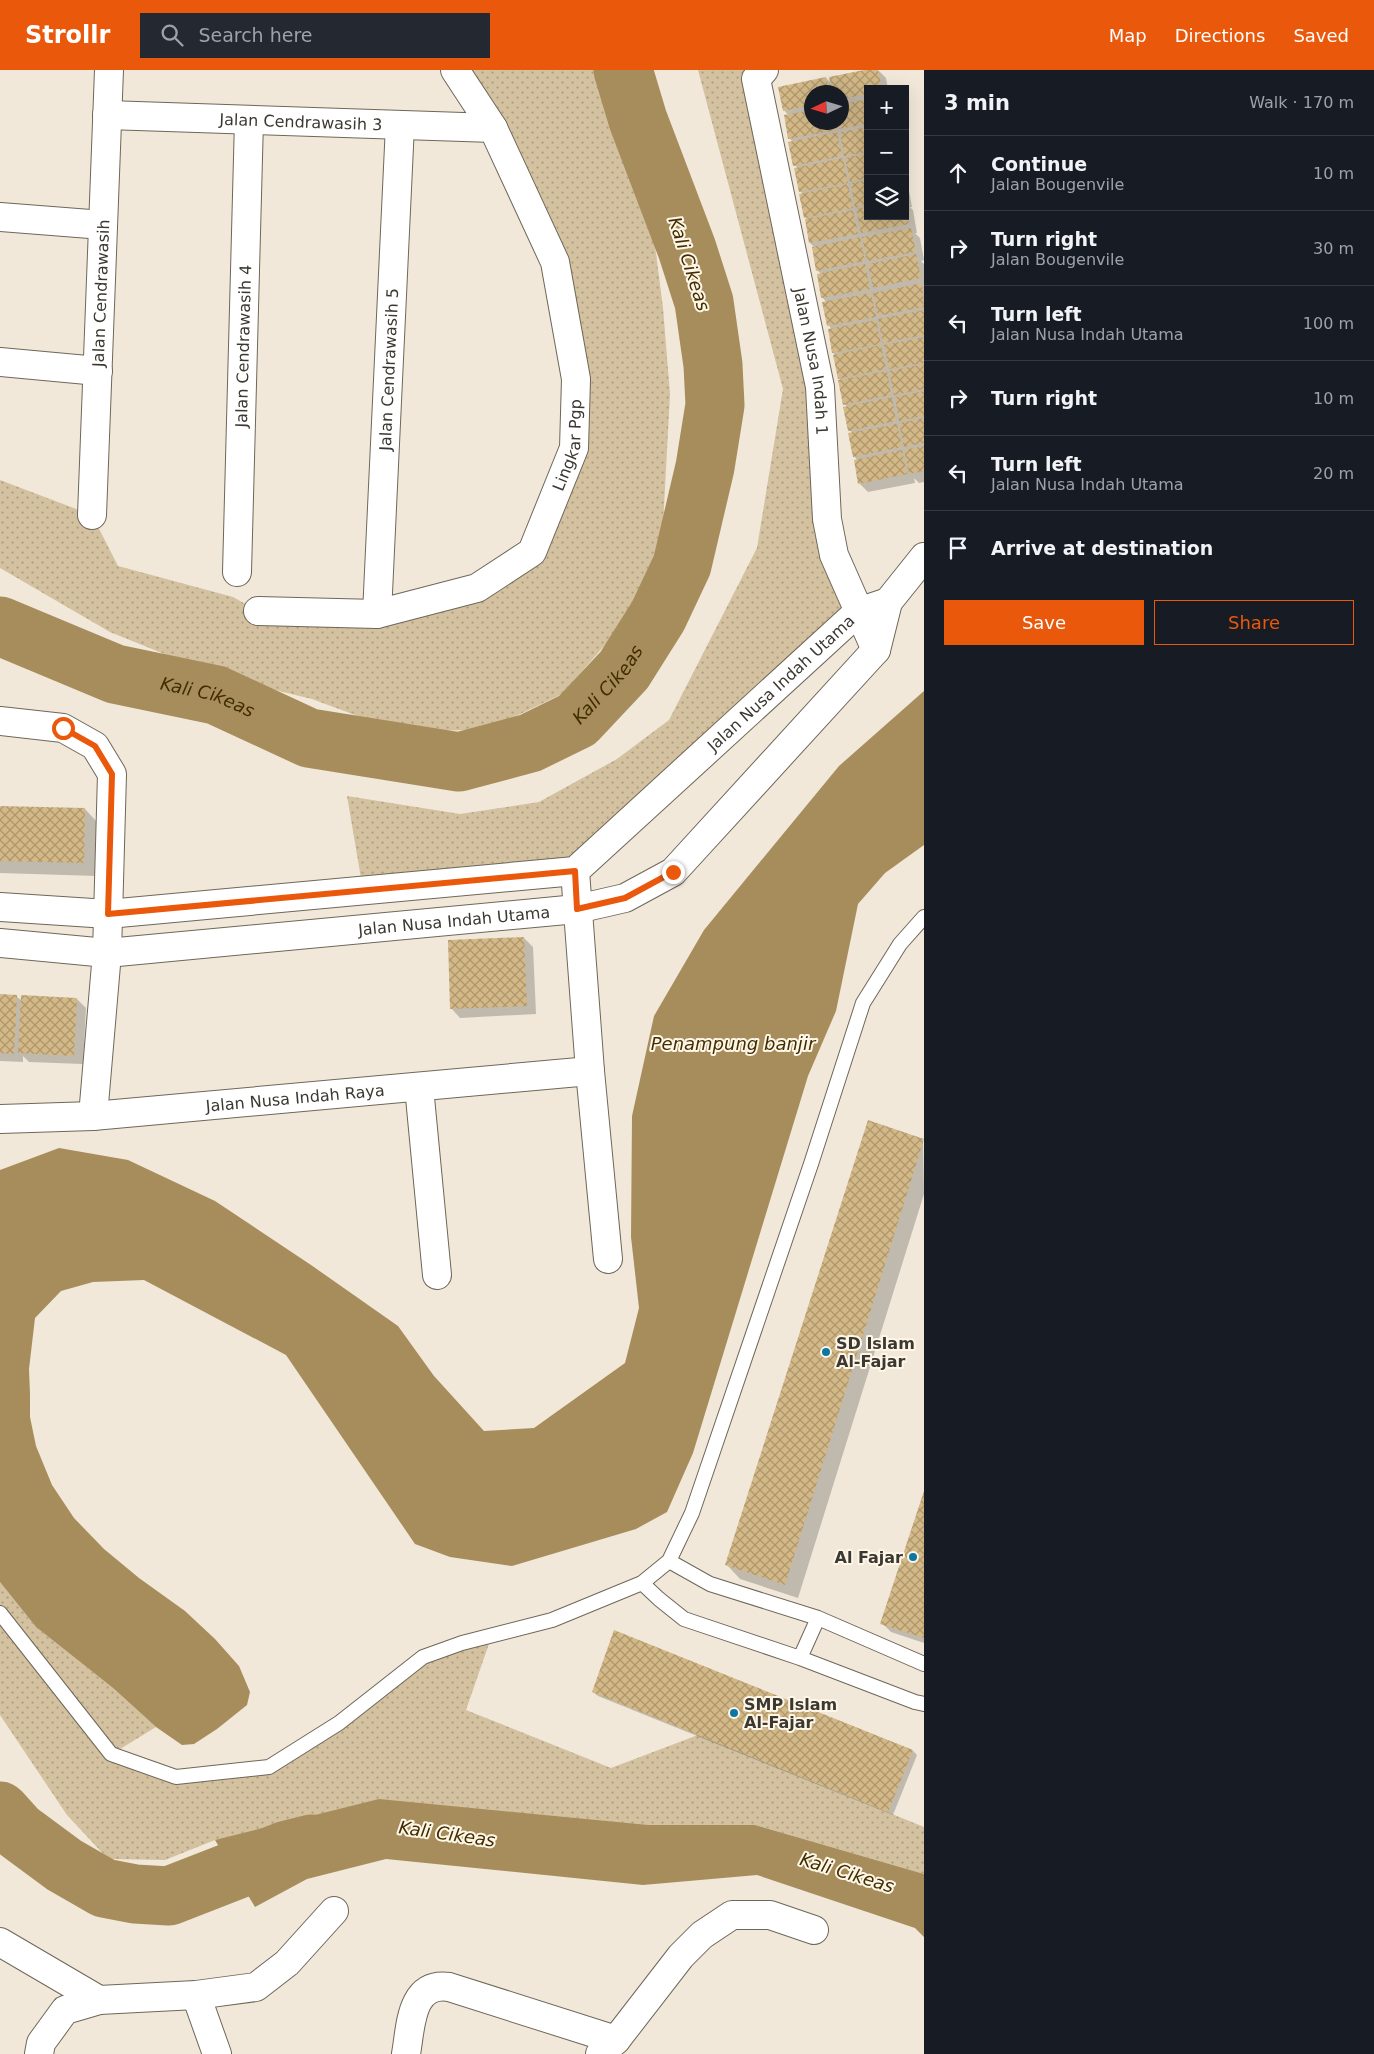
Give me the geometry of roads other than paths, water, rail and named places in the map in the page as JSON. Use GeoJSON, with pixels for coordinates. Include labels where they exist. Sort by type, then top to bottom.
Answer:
{"type":"FeatureCollection","features":[{"type":"Feature","properties":{"kind":"street","name":"Jalan Cendrawasih"},"geometry":{"type":"LineString","coordinates":[[92,515],[109,70]]}},
{"type":"Feature","properties":{"kind":"street","name":"Lingkar Pgp"},"geometry":{"type":"LineString","coordinates":[[258,610],[377,614],[477,588],[532,552],[574,448],[576,379],[555,262],[493,128],[455,70]]}},
{"type":"Feature","properties":{"kind":"street","name":"Jalan Nusa Indah 1"},"geometry":{"type":"LineString","coordinates":[[764,70],[756,79],[820,387],[827,519],[834,555],[876,650]]}},
{"type":"Feature","properties":{"kind":"street","name":"Jalan Cendrawasih 3"},"geometry":{"type":"LineString","coordinates":[[107,115],[493,128]]}},
{"type":"Feature","properties":{"kind":"street","name":"Jalan Cendrawasih 4"},"geometry":{"type":"LineString","coordinates":[[237,572],[249,120]]}},
{"type":"Feature","properties":{"kind":"street","name":"Jalan Cendrawasih 5"},"geometry":{"type":"LineString","coordinates":[[377,614],[400,125]]}},
{"type":"Feature","properties":{"kind":"street"},"geometry":{"type":"LineString","coordinates":[[0,217],[103,225]]}},
{"type":"Feature","properties":{"kind":"street"},"geometry":{"type":"LineString","coordinates":[[0,362],[98,371]]}},
{"type":"Feature","properties":{"kind":"street","name":"Jalan Nusa Indah Utama"},"geometry":{"type":"LineString","coordinates":[[0,943],[107,953],[577,909],[625,898],[673,872],[876,650],[888,602],[924,557]]}},
{"type":"Feature","properties":{"kind":"street","name":"Jalan Nusa Indah Utama"},"geometry":{"type":"LineString","coordinates":[[575,871],[858,612],[888,602]]}},
{"type":"Feature","properties":{"kind":"street"},"geometry":{"type":"LineString","coordinates":[[0,720],[63,728],[95,746],[112,774],[107,953],[93,1116]]}},
{"type":"Feature","properties":{"kind":"street"},"geometry":{"type":"LineString","coordinates":[[0,907],[108,914],[575,871],[590,1071],[608,1259]]}},
{"type":"Feature","properties":{"kind":"street","name":"Jalan Nusa Indah Raya"},"geometry":{"type":"LineString","coordinates":[[0,1119],[93,1116],[590,1071]]}},
{"type":"Feature","properties":{"kind":"street"},"geometry":{"type":"LineString","coordinates":[[419,1087],[437,1275]]}},
{"type":"Feature","properties":{"kind":"street"},"geometry":{"type":"LineString","coordinates":[[39,2054],[41,2043],[65,2010],[99,2000],[196,1995],[256,1987],[287,1963],[334,1911]]}},
{"type":"Feature","properties":{"kind":"street"},"geometry":{"type":"LineString","coordinates":[[406,2054],[416,2001],[438,1985],[483,1997],[608,2047],[681,1956],[702,1936],[732,1915],[770,1916],[814,1930]]}},
{"type":"Feature","properties":{"kind":"street"},"geometry":{"type":"LineString","coordinates":[[0,1942],[99,2000]]}},
{"type":"Feature","properties":{"kind":"street"},"geometry":{"type":"LineString","coordinates":[[196,1995],[217,2054]]}},
{"type":"Feature","properties":{"kind":"lane"},"geometry":{"type":"LineString","coordinates":[[0,1613],[111,1754],[176,1777],[268,1768],[339,1723],[423,1657],[462,1642],[552,1620],[642,1583],[669,1561],[692,1514],[811,1164],[863,1003],[900,944],[924,917]]}},
{"type":"Feature","properties":{"kind":"lane"},"geometry":{"type":"LineString","coordinates":[[669,1561],[710,1584],[818,1618],[924,1664]]}},
{"type":"Feature","properties":{"kind":"lane"},"geometry":{"type":"LineString","coordinates":[[642,1583],[658,1599],[684,1619],[800,1658],[924,1704]]}},
{"type":"Feature","properties":{"kind":"lane"},"geometry":{"type":"LineString","coordinates":[[800,1658],[818,1618]]}},
{"type":"Feature","properties":{"kind":"water","name":"Penampung banjir"},"geometry":{"type":"Polygon","coordinates":[[[924,691],[924,845],[885,873],[858,904],[836,1011],[808,1076],[693,1453],[667,1512],[636,1529],[512,1566],[450,1557],[415,1544],[286,1355],[144,1280],[93,1282],[61,1291],[35,1318],[29,1369],[30,1417],[36,1446],[52,1485],[74,1518],[104,1549],[139,1578],[185,1611],[215,1639],[239,1666],[250,1692],[247,1705],[217,1729],[194,1744],[182,1745],[156,1727],[113,1688],[36,1627],[0,1582],[0,1170],[59,1148],[128,1160],[215,1201],[398,1326],[434,1376],[484,1431],[534,1428],[625,1363],[639,1308],[631,1237],[632,1116],[654,1016],[704,930],[839,766],[924,691]]]}},
{"type":"Feature","properties":{"kind":"water"},"geometry":{"type":"Polygon","coordinates":[[[379,1799],[648,1825],[755,1825],[924,1874],[924,1937],[915,1928],[757,1875],[643,1885],[386,1859],[307,1879],[255,1907],[215,1840],[379,1799]]]}},
{"type":"Feature","properties":{"kind":"waterway","name":"Kali Cikeas"},"geometry":{"type":"LineString","coordinates":[[0,626],[115,674],[216,695],[309,738],[459,762],[530,743],[577,720],[624,670],[658,616],[682,565],[705,467],[715,405],[713,365],[704,302],[687,249],[638,120],[623,70]]}},
{"type":"Feature","properties":{"kind":"waterway","name":"Kali Cikeas"},"geometry":{"type":"LineString","coordinates":[[0,1811],[18,1831],[64,1865],[104,1888],[135,1894],[169,1896],[287,1850],[311,1844]]}},
{"type":"Feature","properties":{"kind":"place","name":"SD Islam Al-Fajar"},"geometry":{"type":"Point","coordinates":[826,1352]}},
{"type":"Feature","properties":{"kind":"place","name":"Al Fajar"},"geometry":{"type":"Point","coordinates":[913,1557]}},
{"type":"Feature","properties":{"kind":"place","name":"SMP Islam Al-Fajar"},"geometry":{"type":"Point","coordinates":[734,1713]}}]}
